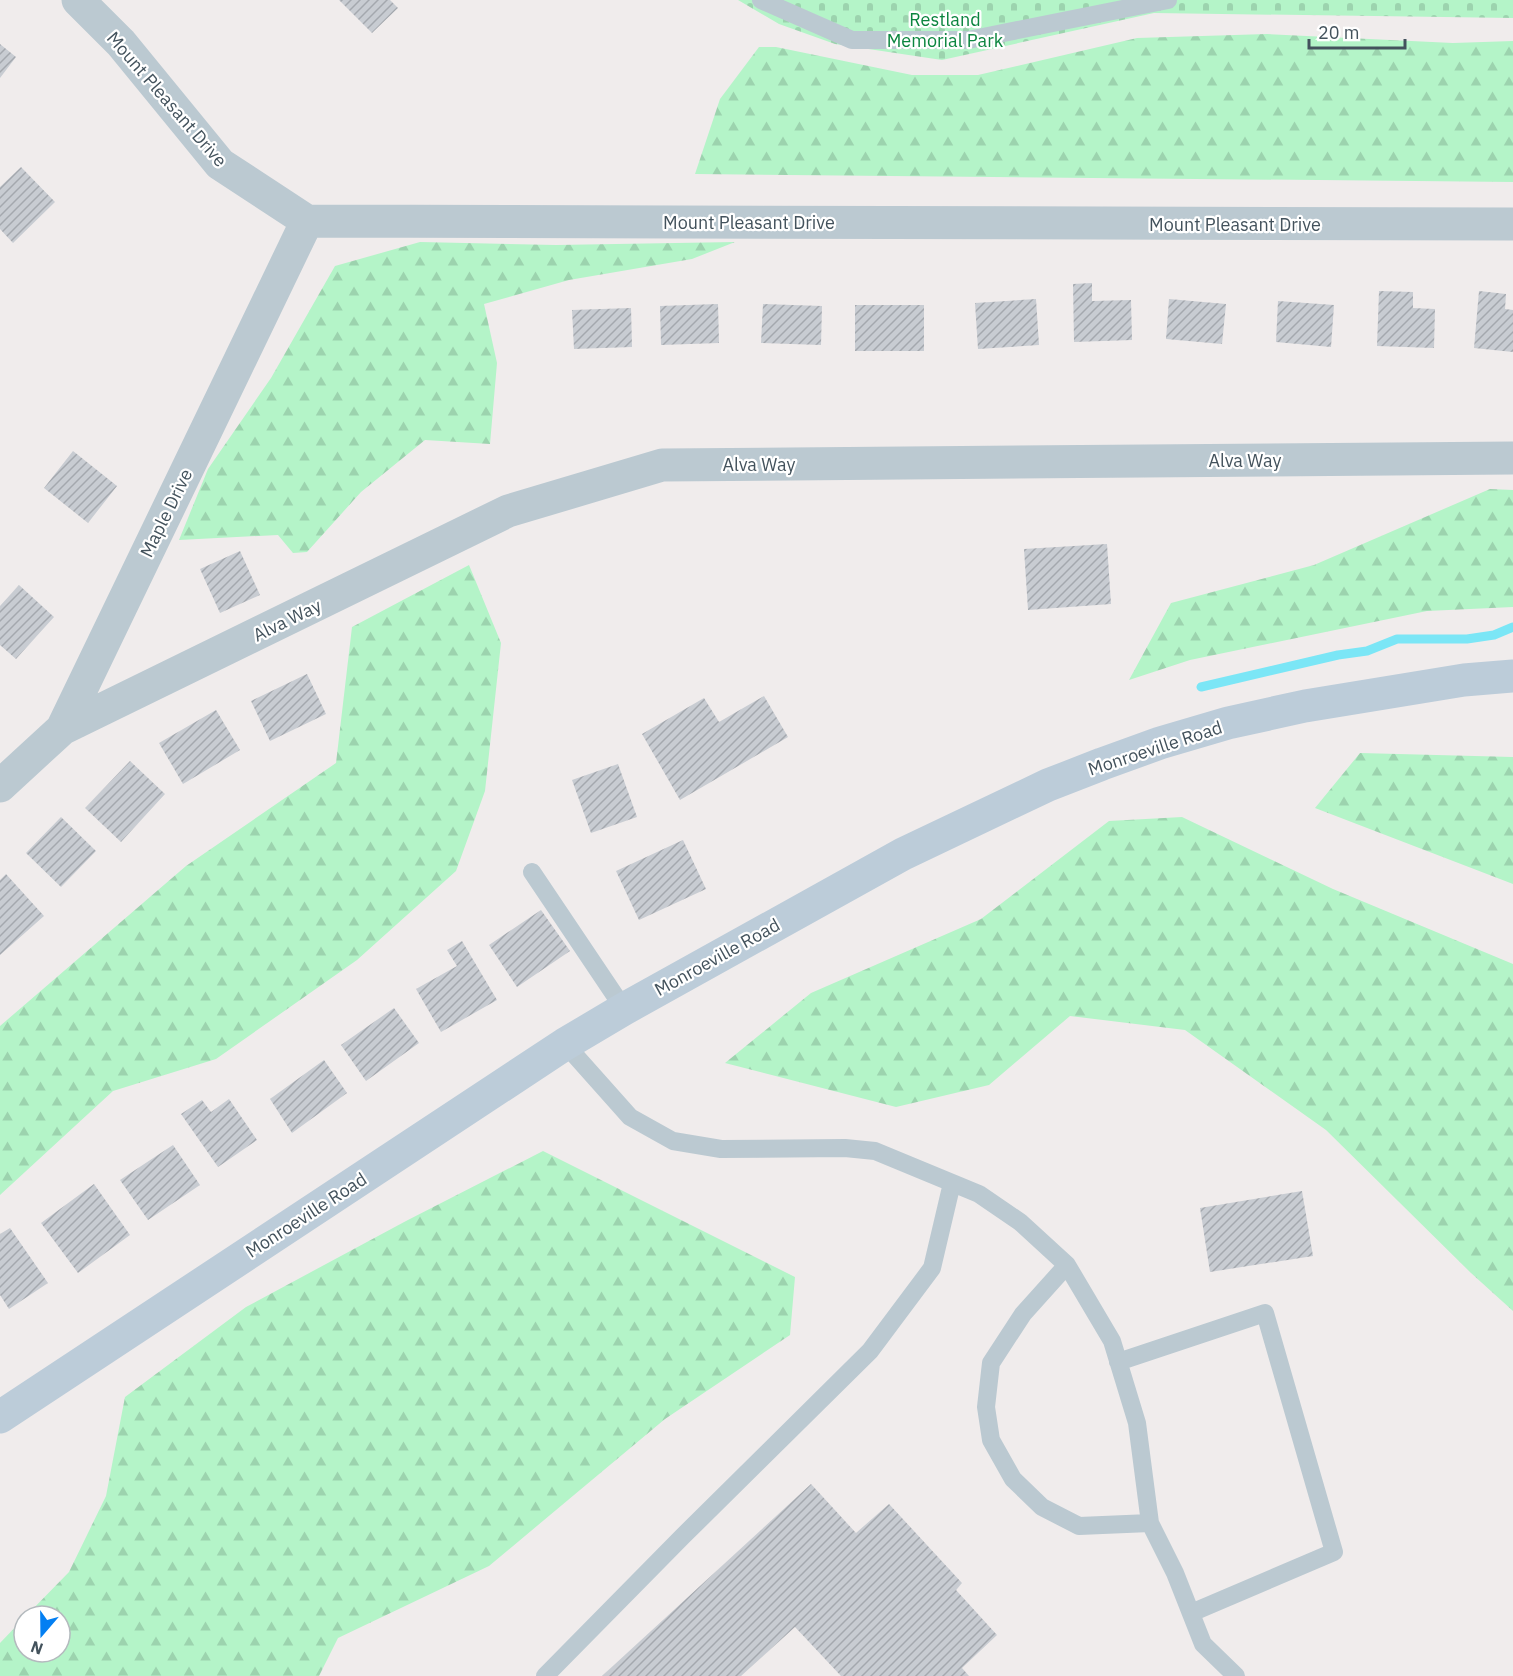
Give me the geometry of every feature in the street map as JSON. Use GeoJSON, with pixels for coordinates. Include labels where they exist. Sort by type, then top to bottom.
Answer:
{"type":"FeatureCollection","features":[{"type":"Feature","properties":{"kind":"main road","name":"Monroeville Road"},"geometry":{"type":"LineString","coordinates":[[0,1417],[565,1044],[903,854],[1048,785],[1160,743],[1228,723],[1305,706],[1464,680],[1513,676]]}},
{"type":"Feature","properties":{"kind":"street","name":"Mount Pleasant Drive"},"geometry":{"type":"LineString","coordinates":[[78,0],[121,43],[220,164],[307,221],[1513,224]]}},
{"type":"Feature","properties":{"kind":"street","name":"Maple Drive"},"geometry":{"type":"LineString","coordinates":[[0,786],[62,729],[307,221]]}},
{"type":"Feature","properties":{"kind":"street","name":"Alva Way"},"geometry":{"type":"LineString","coordinates":[[62,729],[508,511],[662,465],[1513,458]]}},
{"type":"Feature","properties":{"kind":"lane"},"geometry":{"type":"LineString","coordinates":[[761,0],[852,40],[968,40],[1168,0]]}},
{"type":"Feature","properties":{"kind":"lane"},"geometry":{"type":"LineString","coordinates":[[532,872],[624,1009]]}},
{"type":"Feature","properties":{"kind":"lane"},"geometry":{"type":"LineString","coordinates":[[565,1044],[630,1117],[673,1141],[721,1149],[845,1148],[875,1151],[979,1194],[1020,1222],[1067,1265],[1112,1341],[1137,1423],[1150,1523],[1175,1573],[1203,1644],[1236,1676]]}},
{"type":"Feature","properties":{"kind":"lane"},"geometry":{"type":"LineString","coordinates":[[545,1676],[870,1351],[932,1268],[952,1183]]}},
{"type":"Feature","properties":{"kind":"lane"},"geometry":{"type":"LineString","coordinates":[[1067,1265],[1023,1314],[992,1363],[986,1407],[991,1440],[1013,1479],[1042,1507],[1079,1526],[1150,1523]]}},
{"type":"Feature","properties":{"kind":"lane"},"geometry":{"type":"LineString","coordinates":[[1118,1362],[1265,1313],[1334,1552],[1191,1613]]}},
{"type":"Feature","properties":{"kind":"green space","name":"Restland Memorial Park"},"geometry":{"type":"Polygon","coordinates":[[[738,0],[1513,0],[1513,18],[1154,13],[942,60],[835,44],[779,24],[738,0]]]}},
{"type":"Feature","properties":{"kind":"green space"},"geometry":{"type":"Polygon","coordinates":[[[1267,34],[1453,43],[1513,41],[1513,182],[695,174],[720,99],[759,47],[776,47],[912,75],[978,75],[1137,38],[1267,34]]]}},
{"type":"Feature","properties":{"kind":"green space"},"geometry":{"type":"Polygon","coordinates":[[[420,242],[556,245],[735,242],[692,259],[569,280],[484,304],[497,363],[490,444],[425,440],[361,492],[307,552],[293,553],[278,535],[179,540],[208,469],[271,378],[335,266],[420,242]]]}},
{"type":"Feature","properties":{"kind":"green space"},"geometry":{"type":"Polygon","coordinates":[[[1490,489],[1513,490],[1513,607],[1427,611],[1190,660],[1129,680],[1171,603],[1314,565],[1490,489]]]}},
{"type":"Feature","properties":{"kind":"green space"},"geometry":{"type":"Polygon","coordinates":[[[469,565],[501,643],[485,791],[456,871],[357,960],[216,1059],[113,1091],[0,1195],[0,1026],[186,866],[336,763],[352,627],[469,565]]]}},
{"type":"Feature","properties":{"kind":"green space"},"geometry":{"type":"Polygon","coordinates":[[[1360,753],[1513,757],[1513,884],[1315,808],[1360,753]]]}},
{"type":"Feature","properties":{"kind":"green space"},"geometry":{"type":"Polygon","coordinates":[[[1182,817],[1333,889],[1513,964],[1513,1311],[1471,1273],[1326,1130],[1185,1030],[1070,1016],[989,1085],[896,1107],[725,1063],[811,993],[981,919],[1109,821],[1182,817]]]}},
{"type":"Feature","properties":{"kind":"green space"},"geometry":{"type":"Polygon","coordinates":[[[543,1151],[795,1277],[790,1335],[665,1419],[489,1566],[338,1638],[319,1676],[0,1676],[0,1643],[12,1630],[12,1664],[72,1664],[72,1604],[38,1604],[69,1572],[106,1496],[125,1397],[246,1307],[543,1151]]]}},
{"type":"Feature","properties":{"kind":"building"},"geometry":{"type":"Polygon","coordinates":[[[339,0],[390,0],[398,8],[372,33],[339,0]]]}},
{"type":"Feature","properties":{"kind":"building"},"geometry":{"type":"Polygon","coordinates":[[[0,44],[16,57],[0,78],[0,44]]]}},
{"type":"Feature","properties":{"kind":"building"},"geometry":{"type":"Polygon","coordinates":[[[21,167],[55,202],[13,243],[0,229],[0,187],[21,167]]]}},
{"type":"Feature","properties":{"kind":"building"},"geometry":{"type":"Polygon","coordinates":[[[1092,283],[1092,301],[1131,300],[1132,340],[1074,342],[1073,284],[1092,283]]]}},
{"type":"Feature","properties":{"kind":"building"},"geometry":{"type":"Polygon","coordinates":[[[1379,291],[1413,292],[1413,308],[1435,309],[1434,348],[1377,346],[1379,291]]]}},
{"type":"Feature","properties":{"kind":"building"},"geometry":{"type":"Polygon","coordinates":[[[1479,291],[1506,294],[1505,309],[1513,310],[1513,352],[1474,348],[1479,291]]]}},
{"type":"Feature","properties":{"kind":"building"},"geometry":{"type":"Polygon","coordinates":[[[1036,299],[1039,345],[978,349],[975,303],[1036,299]]]}},
{"type":"Feature","properties":{"kind":"building"},"geometry":{"type":"Polygon","coordinates":[[[1169,299],[1226,304],[1222,344],[1166,339],[1169,299]]]}},
{"type":"Feature","properties":{"kind":"building"},"geometry":{"type":"Polygon","coordinates":[[[1278,301],[1334,305],[1331,347],[1276,342],[1278,301]]]}},
{"type":"Feature","properties":{"kind":"building"},"geometry":{"type":"Polygon","coordinates":[[[718,304],[719,343],[661,345],[660,306],[718,304]]]}},
{"type":"Feature","properties":{"kind":"building"},"geometry":{"type":"Polygon","coordinates":[[[763,304],[822,306],[821,345],[761,343],[763,304]]]}},
{"type":"Feature","properties":{"kind":"building"},"geometry":{"type":"Polygon","coordinates":[[[855,305],[924,305],[924,351],[855,351],[855,305]]]}},
{"type":"Feature","properties":{"kind":"building"},"geometry":{"type":"Polygon","coordinates":[[[631,308],[632,347],[574,349],[572,310],[631,308]]]}},
{"type":"Feature","properties":{"kind":"building"},"geometry":{"type":"Polygon","coordinates":[[[73,451],[117,486],[88,523],[44,488],[73,451]]]}},
{"type":"Feature","properties":{"kind":"building"},"geometry":{"type":"Polygon","coordinates":[[[1107,544],[1111,604],[1028,610],[1024,549],[1107,544]]]}},
{"type":"Feature","properties":{"kind":"building"},"geometry":{"type":"Polygon","coordinates":[[[240,551],[260,595],[220,613],[200,569],[240,551]]]}},
{"type":"Feature","properties":{"kind":"building"},"geometry":{"type":"Polygon","coordinates":[[[19,585],[54,617],[16,659],[0,645],[0,606],[19,585]]]}},
{"type":"Feature","properties":{"kind":"building"},"geometry":{"type":"Polygon","coordinates":[[[307,674],[326,714],[270,741],[251,701],[307,674]]]}},
{"type":"Feature","properties":{"kind":"building"},"geometry":{"type":"Polygon","coordinates":[[[764,696],[788,737],[680,800],[642,734],[704,698],[719,722],[764,696]]]}},
{"type":"Feature","properties":{"kind":"building"},"geometry":{"type":"Polygon","coordinates":[[[216,710],[240,750],[183,784],[159,743],[216,710]]]}},
{"type":"Feature","properties":{"kind":"building"},"geometry":{"type":"Polygon","coordinates":[[[130,761],[165,794],[121,842],[85,808],[130,761]]]}},
{"type":"Feature","properties":{"kind":"building"},"geometry":{"type":"Polygon","coordinates":[[[618,764],[637,817],[591,833],[572,780],[618,764]]]}},
{"type":"Feature","properties":{"kind":"building"},"geometry":{"type":"Polygon","coordinates":[[[61,817],[96,851],[61,887],[26,853],[61,817]]]}},
{"type":"Feature","properties":{"kind":"building"},"geometry":{"type":"Polygon","coordinates":[[[683,840],[706,889],[639,920],[616,871],[683,840]]]}},
{"type":"Feature","properties":{"kind":"building"},"geometry":{"type":"Polygon","coordinates":[[[6,874],[44,916],[0,955],[0,880],[6,874]]]}},
{"type":"Feature","properties":{"kind":"building"},"geometry":{"type":"Polygon","coordinates":[[[541,910],[570,951],[517,987],[489,945],[541,910]]]}},
{"type":"Feature","properties":{"kind":"building"},"geometry":{"type":"Polygon","coordinates":[[[462,941],[497,1000],[441,1032],[416,989],[457,966],[447,950],[462,941]]]}},
{"type":"Feature","properties":{"kind":"building"},"geometry":{"type":"Polygon","coordinates":[[[394,1008],[419,1043],[366,1081],[341,1045],[394,1008]]]}},
{"type":"Feature","properties":{"kind":"building"},"geometry":{"type":"Polygon","coordinates":[[[324,1060],[347,1093],[292,1133],[270,1099],[324,1060]]]}},
{"type":"Feature","properties":{"kind":"building"},"geometry":{"type":"Polygon","coordinates":[[[229,1099],[257,1140],[218,1167],[181,1114],[202,1100],[211,1112],[229,1099]]]}},
{"type":"Feature","properties":{"kind":"building"},"geometry":{"type":"Polygon","coordinates":[[[173,1145],[200,1185],[148,1220],[120,1180],[173,1145]]]}},
{"type":"Feature","properties":{"kind":"building"},"geometry":{"type":"Polygon","coordinates":[[[94,1184],[130,1235],[78,1273],[41,1223],[94,1184]]]}},
{"type":"Feature","properties":{"kind":"building"},"geometry":{"type":"Polygon","coordinates":[[[1302,1191],[1313,1256],[1210,1272],[1200,1208],[1302,1191]]]}},
{"type":"Feature","properties":{"kind":"building"},"geometry":{"type":"Polygon","coordinates":[[[10,1228],[48,1283],[9,1309],[0,1295],[0,1234],[10,1228]]]}},
{"type":"Feature","properties":{"kind":"building"},"geometry":{"type":"Polygon","coordinates":[[[811,1484],[856,1533],[889,1504],[962,1583],[956,1590],[997,1635],[962,1668],[969,1676],[841,1676],[795,1627],[741,1676],[602,1676],[811,1484]]]}},
{"type":"Feature","properties":{"kind":"waterway"},"geometry":{"type":"LineString","coordinates":[[1201,687],[1338,655],[1367,651],[1397,639],[1467,639],[1494,635],[1513,627]]}}]}
